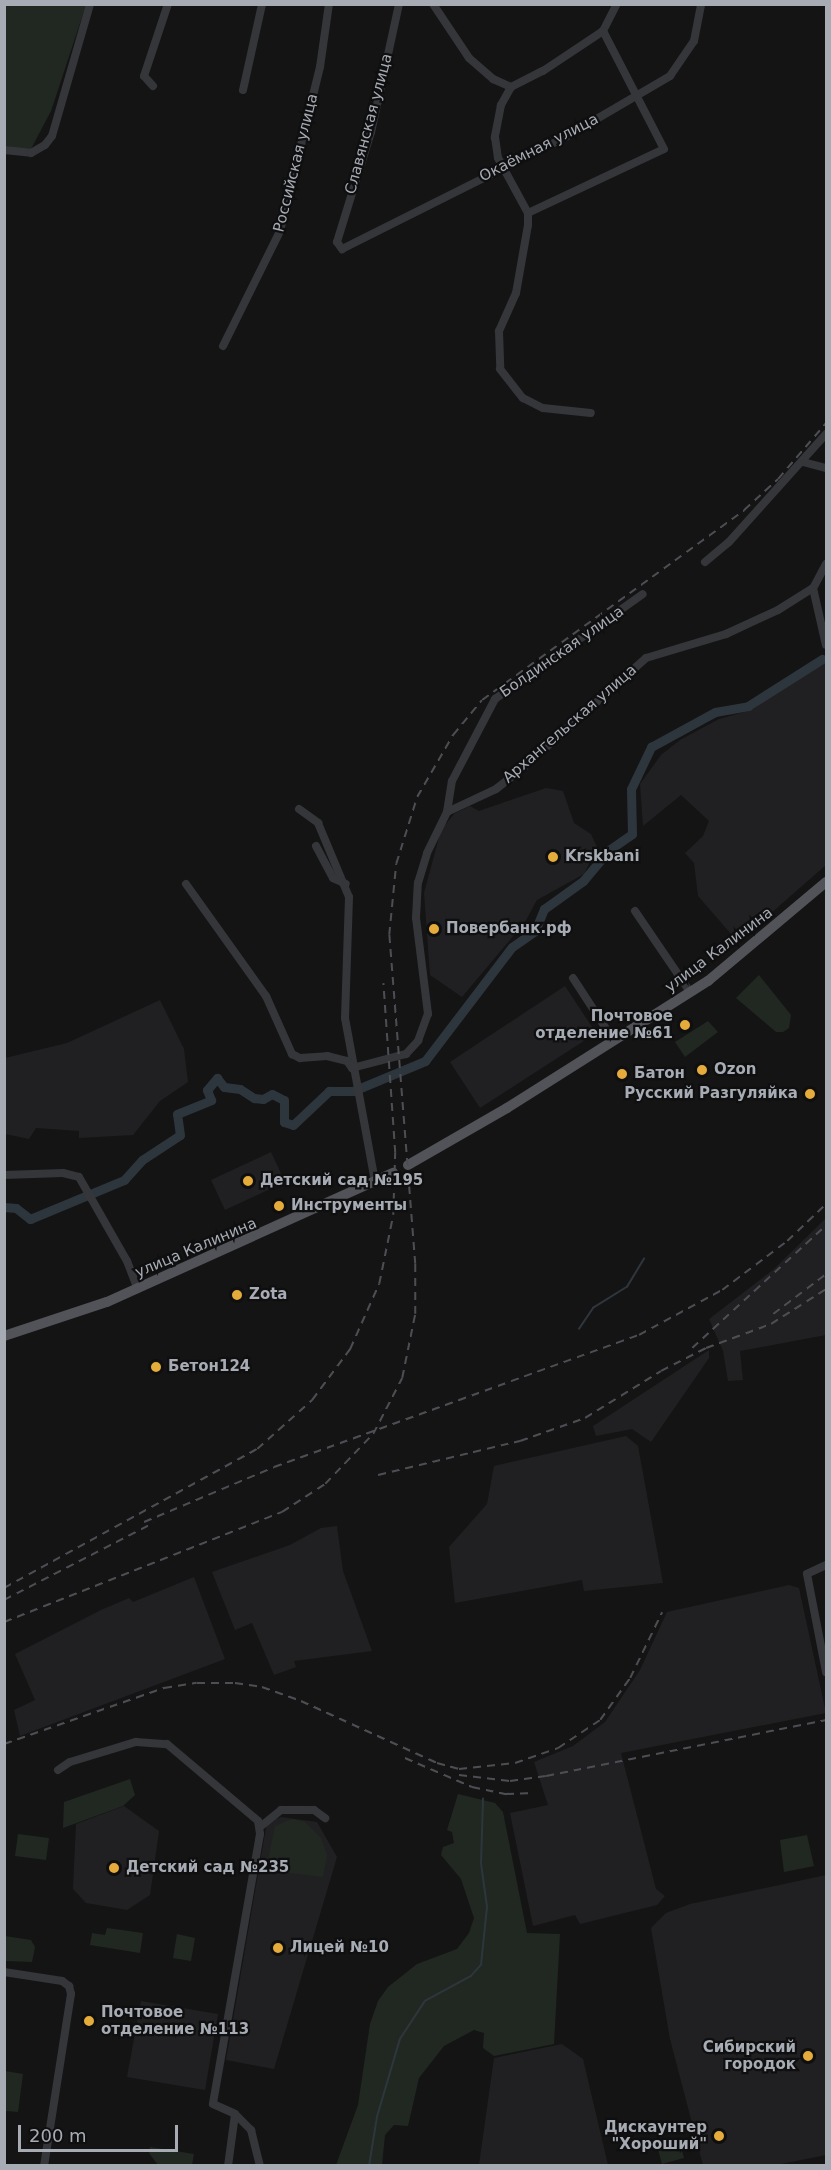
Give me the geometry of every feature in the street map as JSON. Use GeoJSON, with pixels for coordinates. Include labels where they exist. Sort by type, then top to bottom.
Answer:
{"type":"FeatureCollection","features":[{"type":"Feature","properties":{"kind":"main road","name":"улица Калинина"},"geometry":{"type":"LineString","coordinates":[[4,1336],[138,1289],[401,1170],[614,1041],[690,992],[744,954],[826,882]]}},
{"type":"Feature","properties":{"kind":"street"},"geometry":{"type":"LineString","coordinates":[[4,150],[31,153],[45,145],[52,135],[90,4]]}},
{"type":"Feature","properties":{"kind":"street"},"geometry":{"type":"LineString","coordinates":[[153,86],[144,76],[168,4]]}},
{"type":"Feature","properties":{"kind":"street"},"geometry":{"type":"LineString","coordinates":[[243,90],[262,4]]}},
{"type":"Feature","properties":{"kind":"street","name":"Российская улица"},"geometry":{"type":"LineString","coordinates":[[223,346],[280,231],[320,67],[330,4]]}},
{"type":"Feature","properties":{"kind":"street","name":"Славянская улица"},"geometry":{"type":"LineString","coordinates":[[337,242],[370,132],[399,4]]}},
{"type":"Feature","properties":{"kind":"street"},"geometry":{"type":"LineString","coordinates":[[433,4],[469,58],[512,87]]}},
{"type":"Feature","properties":{"kind":"street"},"geometry":{"type":"LineString","coordinates":[[591,413],[543,408],[523,398],[500,369],[499,332],[516,293],[528,213],[503,167],[495,137],[501,105],[512,87],[543,71],[603,31],[617,4]]}},
{"type":"Feature","properties":{"kind":"street","name":"Окаёмная улица"},"geometry":{"type":"LineString","coordinates":[[337,242],[346,249],[638,96],[670,76],[683,62],[700,24],[701,4]]}},
{"type":"Feature","properties":{"kind":"street"},"geometry":{"type":"LineString","coordinates":[[528,213],[664,149],[603,31]]}},
{"type":"Feature","properties":{"kind":"street"},"geometry":{"type":"LineString","coordinates":[[705,562],[803,462],[826,434]]}},
{"type":"Feature","properties":{"kind":"street"},"geometry":{"type":"LineString","coordinates":[[803,462],[826,468]]}},
{"type":"Feature","properties":{"kind":"street"},"geometry":{"type":"LineString","coordinates":[[826,564],[813,588],[826,645]]}},
{"type":"Feature","properties":{"kind":"street","name":"Архангельская улица"},"geometry":{"type":"LineString","coordinates":[[447,812],[496,789],[523,768],[646,658],[726,634],[778,610],[813,588]]}},
{"type":"Feature","properties":{"kind":"street","name":"Болдинская улица"},"geometry":{"type":"LineString","coordinates":[[447,812],[453,781],[495,699],[643,594]]}},
{"type":"Feature","properties":{"kind":"street"},"geometry":{"type":"LineString","coordinates":[[299,809],[318,823],[346,884],[349,949],[345,1018],[352,1068],[357,1083],[375,1182]]}},
{"type":"Feature","properties":{"kind":"street"},"geometry":{"type":"LineString","coordinates":[[352,1068],[406,1054],[417,1041],[428,1014],[417,918],[418,883],[427,853],[447,812]]}},
{"type":"Feature","properties":{"kind":"street"},"geometry":{"type":"LineString","coordinates":[[316,846],[333,878],[346,884]]}},
{"type":"Feature","properties":{"kind":"street"},"geometry":{"type":"LineString","coordinates":[[186,884],[266,996],[292,1054],[327,1056],[347,1061],[352,1068]]}},
{"type":"Feature","properties":{"kind":"street"},"geometry":{"type":"LineString","coordinates":[[635,910],[690,992]]}},
{"type":"Feature","properties":{"kind":"street"},"geometry":{"type":"LineString","coordinates":[[573,978],[614,1041]]}},
{"type":"Feature","properties":{"kind":"street"},"geometry":{"type":"LineString","coordinates":[[4,1175],[63,1173],[79,1177],[86,1185],[138,1289]]}},
{"type":"Feature","properties":{"kind":"street"},"geometry":{"type":"LineString","coordinates":[[826,1565],[807,1574],[826,1672]]}},
{"type":"Feature","properties":{"kind":"street"},"geometry":{"type":"LineString","coordinates":[[58,1770],[70,1762],[136,1742],[167,1744],[252,1812],[260,1827],[213,2104],[235,2114],[251,2130],[260,2166]]}},
{"type":"Feature","properties":{"kind":"street"},"geometry":{"type":"LineString","coordinates":[[260,1827],[281,1810],[314,1810],[325,1818]]}},
{"type":"Feature","properties":{"kind":"street"},"geometry":{"type":"LineString","coordinates":[[4,1972],[62,1981],[71,1994],[44,2166]]}},
{"type":"Feature","properties":{"kind":"street"},"geometry":{"type":"LineString","coordinates":[[228,2166],[235,2114]]}},
{"type":"Feature","properties":{"kind":"shaded area"},"geometry":{"type":"Polygon","coordinates":[[[4,5],[86,5],[51,111],[31,149],[5,147],[4,5]]]}},
{"type":"Feature","properties":{"kind":"shaded area"},"geometry":{"type":"Polygon","coordinates":[[[826,662],[826,865],[738,942],[698,896],[694,863],[685,853],[703,836],[709,821],[681,795],[643,826],[640,784],[661,755],[680,740],[719,719],[752,710],[808,669],[826,662]]]}},
{"type":"Feature","properties":{"kind":"shaded area"},"geometry":{"type":"Polygon","coordinates":[[[546,788],[563,791],[574,823],[591,834],[597,847],[584,874],[537,900],[525,922],[462,997],[430,975],[424,893],[441,830],[455,813],[470,806],[479,811],[546,788]]]}},
{"type":"Feature","properties":{"kind":"shaded area"},"geometry":{"type":"Polygon","coordinates":[[[759,975],[791,1015],[789,1028],[783,1032],[776,1032],[736,998],[759,975]]]}},
{"type":"Feature","properties":{"kind":"shaded area"},"geometry":{"type":"Polygon","coordinates":[[[565,986],[596,1033],[480,1108],[450,1062],[565,986]]]}},
{"type":"Feature","properties":{"kind":"shaded area"},"geometry":{"type":"Polygon","coordinates":[[[160,1000],[184,1049],[188,1082],[160,1101],[133,1135],[79,1138],[79,1131],[36,1128],[29,1139],[5,1134],[5,1058],[67,1043],[160,1000]]]}},
{"type":"Feature","properties":{"kind":"shaded area"},"geometry":{"type":"Polygon","coordinates":[[[708,1021],[718,1032],[685,1057],[675,1042],[708,1021]]]}},
{"type":"Feature","properties":{"kind":"shaded area","name":"Детский сад №195"},"geometry":{"type":"Polygon","coordinates":[[[271,1152],[285,1182],[225,1210],[211,1180],[271,1152]]]}},
{"type":"Feature","properties":{"kind":"shaded area"},"geometry":{"type":"Polygon","coordinates":[[[826,1218],[826,1335],[740,1351],[743,1380],[728,1381],[723,1351],[709,1319],[774,1269],[826,1218]]]}},
{"type":"Feature","properties":{"kind":"shaded area"},"geometry":{"type":"Polygon","coordinates":[[[709,1350],[709,1358],[651,1442],[632,1429],[596,1436],[593,1426],[709,1350]]]}},
{"type":"Feature","properties":{"kind":"shaded area"},"geometry":{"type":"Polygon","coordinates":[[[626,1436],[638,1446],[663,1583],[584,1591],[582,1580],[455,1603],[449,1547],[487,1504],[494,1466],[626,1436]]]}},
{"type":"Feature","properties":{"kind":"shaded area"},"geometry":{"type":"Polygon","coordinates":[[[337,1526],[343,1571],[372,1651],[294,1661],[296,1667],[274,1675],[252,1623],[235,1630],[212,1572],[290,1545],[321,1528],[337,1526]]]}},
{"type":"Feature","properties":{"kind":"shaded area"},"geometry":{"type":"Polygon","coordinates":[[[194,1577],[225,1659],[20,1736],[14,1710],[35,1700],[15,1654],[101,1610],[129,1598],[133,1602],[194,1577]]]}},
{"type":"Feature","properties":{"kind":"shaded area"},"geometry":{"type":"Polygon","coordinates":[[[789,1585],[799,1588],[826,1713],[621,1753],[656,1889],[665,1896],[657,1905],[580,1924],[575,1915],[533,1926],[510,1813],[548,1805],[534,1762],[573,1746],[605,1722],[640,1670],[667,1612],[789,1585]]]}},
{"type":"Feature","properties":{"kind":"shaded area"},"geometry":{"type":"Polygon","coordinates":[[[130,1779],[135,1795],[123,1806],[63,1828],[64,1802],[130,1779]]]}},
{"type":"Feature","properties":{"kind":"shaded area"},"geometry":{"type":"Polygon","coordinates":[[[458,1794],[495,1803],[503,1812],[527,1933],[560,1934],[554,2044],[494,2056],[483,2048],[484,2033],[474,2030],[444,2046],[419,2078],[408,2126],[394,2125],[385,2135],[382,2165],[336,2165],[358,2105],[370,2024],[378,2001],[388,1987],[417,1964],[457,1949],[469,1933],[474,1918],[461,1879],[441,1855],[443,1847],[454,1843],[452,1832],[447,1830],[458,1794]]]}},
{"type":"Feature","properties":{"kind":"shaded area","name":"Детский сад №235"},"geometry":{"type":"Polygon","coordinates":[[[124,1806],[159,1831],[150,1895],[127,1910],[86,1903],[73,1889],[76,1824],[124,1806]]]}},
{"type":"Feature","properties":{"kind":"shaded area","name":"Лицей №10"},"geometry":{"type":"Polygon","coordinates":[[[281,1817],[317,1822],[337,1857],[274,2069],[226,2060],[267,1822],[281,1817]]]}},
{"type":"Feature","properties":{"kind":"shaded area"},"geometry":{"type":"Polygon","coordinates":[[[292,1819],[305,1822],[321,1838],[327,1855],[323,1877],[266,1870],[275,1826],[292,1819]]]}},
{"type":"Feature","properties":{"kind":"shaded area"},"geometry":{"type":"Polygon","coordinates":[[[18,1834],[49,1838],[46,1860],[15,1856],[18,1834]]]}},
{"type":"Feature","properties":{"kind":"shaded area"},"geometry":{"type":"Polygon","coordinates":[[[807,1835],[814,1866],[784,1872],[780,1840],[807,1835]]]}},
{"type":"Feature","properties":{"kind":"shaded area"},"geometry":{"type":"Polygon","coordinates":[[[826,1875],[826,2155],[776,2165],[703,2165],[670,2039],[651,1928],[666,1913],[690,1904],[826,1875]]]}},
{"type":"Feature","properties":{"kind":"shaded area"},"geometry":{"type":"Polygon","coordinates":[[[107,1928],[143,1933],[140,1953],[90,1945],[92,1933],[105,1935],[107,1928]]]}},
{"type":"Feature","properties":{"kind":"shaded area"},"geometry":{"type":"Polygon","coordinates":[[[177,1934],[195,1938],[191,1961],[173,1958],[177,1934]]]}},
{"type":"Feature","properties":{"kind":"shaded area"},"geometry":{"type":"Polygon","coordinates":[[[5,1936],[31,1940],[35,1947],[32,1962],[5,1961],[5,1936]]]}},
{"type":"Feature","properties":{"kind":"shaded area"},"geometry":{"type":"Polygon","coordinates":[[[141,2001],[218,2014],[205,2090],[127,2077],[141,2001]]]}},
{"type":"Feature","properties":{"kind":"shaded area"},"geometry":{"type":"Polygon","coordinates":[[[562,2044],[583,2059],[608,2165],[479,2165],[494,2058],[562,2044]]]}},
{"type":"Feature","properties":{"kind":"shaded area"},"geometry":{"type":"Polygon","coordinates":[[[5,2071],[23,2074],[18,2112],[6,2111],[5,2071]]]}},
{"type":"Feature","properties":{"kind":"shaded area"},"geometry":{"type":"Polygon","coordinates":[[[679,2140],[684,2158],[662,2164],[657,2146],[679,2140]]]}},
{"type":"Feature","properties":{"kind":"shaded area"},"geometry":{"type":"Polygon","coordinates":[[[150,2147],[194,2154],[192,2165],[158,2165],[149,2153],[150,2147]]]}},
{"type":"Feature","properties":{"kind":"waterway"},"geometry":{"type":"LineString","coordinates":[[4,1207],[16,1208],[30,1219],[124,1180],[142,1160],[180,1135],[177,1114],[211,1100],[207,1090],[217,1078],[224,1087],[240,1089],[254,1098],[263,1099],[272,1094],[284,1100],[284,1122],[293,1125],[329,1091],[353,1091],[425,1061],[512,947],[535,931],[544,909],[583,881],[609,850],[632,834],[631,789],[651,747],[715,712],[748,706],[822,659]]}},
{"type":"Feature","properties":{"kind":"waterway"},"geometry":{"type":"LineString","coordinates":[[579,1329],[593,1308],[627,1287],[644,1259]]}},
{"type":"Feature","properties":{"kind":"waterway"},"geometry":{"type":"LineString","coordinates":[[369,2166],[377,2117],[400,2039],[425,2001],[471,1976],[481,1965],[487,1907],[481,1864],[483,1799]]}},
{"type":"Feature","properties":{"kind":"railway"},"geometry":{"type":"LineString","coordinates":[[4,1622],[282,1512],[325,1484],[373,1434],[402,1378],[415,1314],[415,1264],[389,935],[396,864],[417,797],[453,735],[482,700],[744,510],[778,479],[826,423]]}},
{"type":"Feature","properties":{"kind":"railway"},"geometry":{"type":"LineString","coordinates":[[4,1588],[257,1449],[312,1400],[350,1349],[379,1284],[393,1215],[395,1153],[383,983]]}},
{"type":"Feature","properties":{"kind":"railway"},"geometry":{"type":"LineString","coordinates":[[144,1522],[274,1467],[639,1335],[722,1290],[787,1241],[826,1204]]}},
{"type":"Feature","properties":{"kind":"railway"},"geometry":{"type":"LineString","coordinates":[[692,1348],[826,1225]]}},
{"type":"Feature","properties":{"kind":"railway"},"geometry":{"type":"LineString","coordinates":[[773,1314],[826,1274]]}},
{"type":"Feature","properties":{"kind":"railway"},"geometry":{"type":"LineString","coordinates":[[378,1475],[520,1441],[585,1418],[661,1371],[706,1348],[771,1324],[826,1289]]}},
{"type":"Feature","properties":{"kind":"railway"},"geometry":{"type":"LineString","coordinates":[[4,1600],[153,1523]]}},
{"type":"Feature","properties":{"kind":"railway"},"geometry":{"type":"LineString","coordinates":[[4,1744],[164,1688],[197,1683],[235,1683],[262,1687],[301,1701],[437,1763],[459,1769],[515,1763],[558,1748],[600,1720],[630,1678],[662,1612]]}},
{"type":"Feature","properties":{"kind":"railway"},"geometry":{"type":"LineString","coordinates":[[459,1775],[510,1781],[546,1776],[826,1720]]}},
{"type":"Feature","properties":{"kind":"railway"},"geometry":{"type":"LineString","coordinates":[[405,1758],[472,1787],[506,1794],[533,1793]]}},
{"type":"Feature","properties":{"kind":"place","name":"Krskbani"},"geometry":{"type":"Point","coordinates":[553,857]}},
{"type":"Feature","properties":{"kind":"place","name":"Повербанк.рф"},"geometry":{"type":"Point","coordinates":[434,929]}},
{"type":"Feature","properties":{"kind":"place","name":"Почтовое отделение №61"},"geometry":{"type":"Point","coordinates":[685,1025]}},
{"type":"Feature","properties":{"kind":"place","name":"Ozon"},"geometry":{"type":"Point","coordinates":[702,1070]}},
{"type":"Feature","properties":{"kind":"place","name":"Батон"},"geometry":{"type":"Point","coordinates":[622,1074]}},
{"type":"Feature","properties":{"kind":"place","name":"Русский Разгуляйка"},"geometry":{"type":"Point","coordinates":[810,1094]}},
{"type":"Feature","properties":{"kind":"place","name":"Детский сад №195"},"geometry":{"type":"Point","coordinates":[248,1181]}},
{"type":"Feature","properties":{"kind":"place","name":"Инструменты"},"geometry":{"type":"Point","coordinates":[279,1206]}},
{"type":"Feature","properties":{"kind":"place","name":"Zota"},"geometry":{"type":"Point","coordinates":[237,1295]}},
{"type":"Feature","properties":{"kind":"place","name":"Бетон124"},"geometry":{"type":"Point","coordinates":[156,1367]}},
{"type":"Feature","properties":{"kind":"place","name":"Детский сад №235"},"geometry":{"type":"Point","coordinates":[114,1868]}},
{"type":"Feature","properties":{"kind":"place","name":"Лицей №10"},"geometry":{"type":"Point","coordinates":[278,1948]}},
{"type":"Feature","properties":{"kind":"place","name":"Почтовое отделение №113"},"geometry":{"type":"Point","coordinates":[89,2021]}},
{"type":"Feature","properties":{"kind":"place","name":"Сибирский городок"},"geometry":{"type":"Point","coordinates":[808,2056]}},
{"type":"Feature","properties":{"kind":"place","name":"Дискаунтер \"Хороший\""},"geometry":{"type":"Point","coordinates":[719,2136]}}]}
